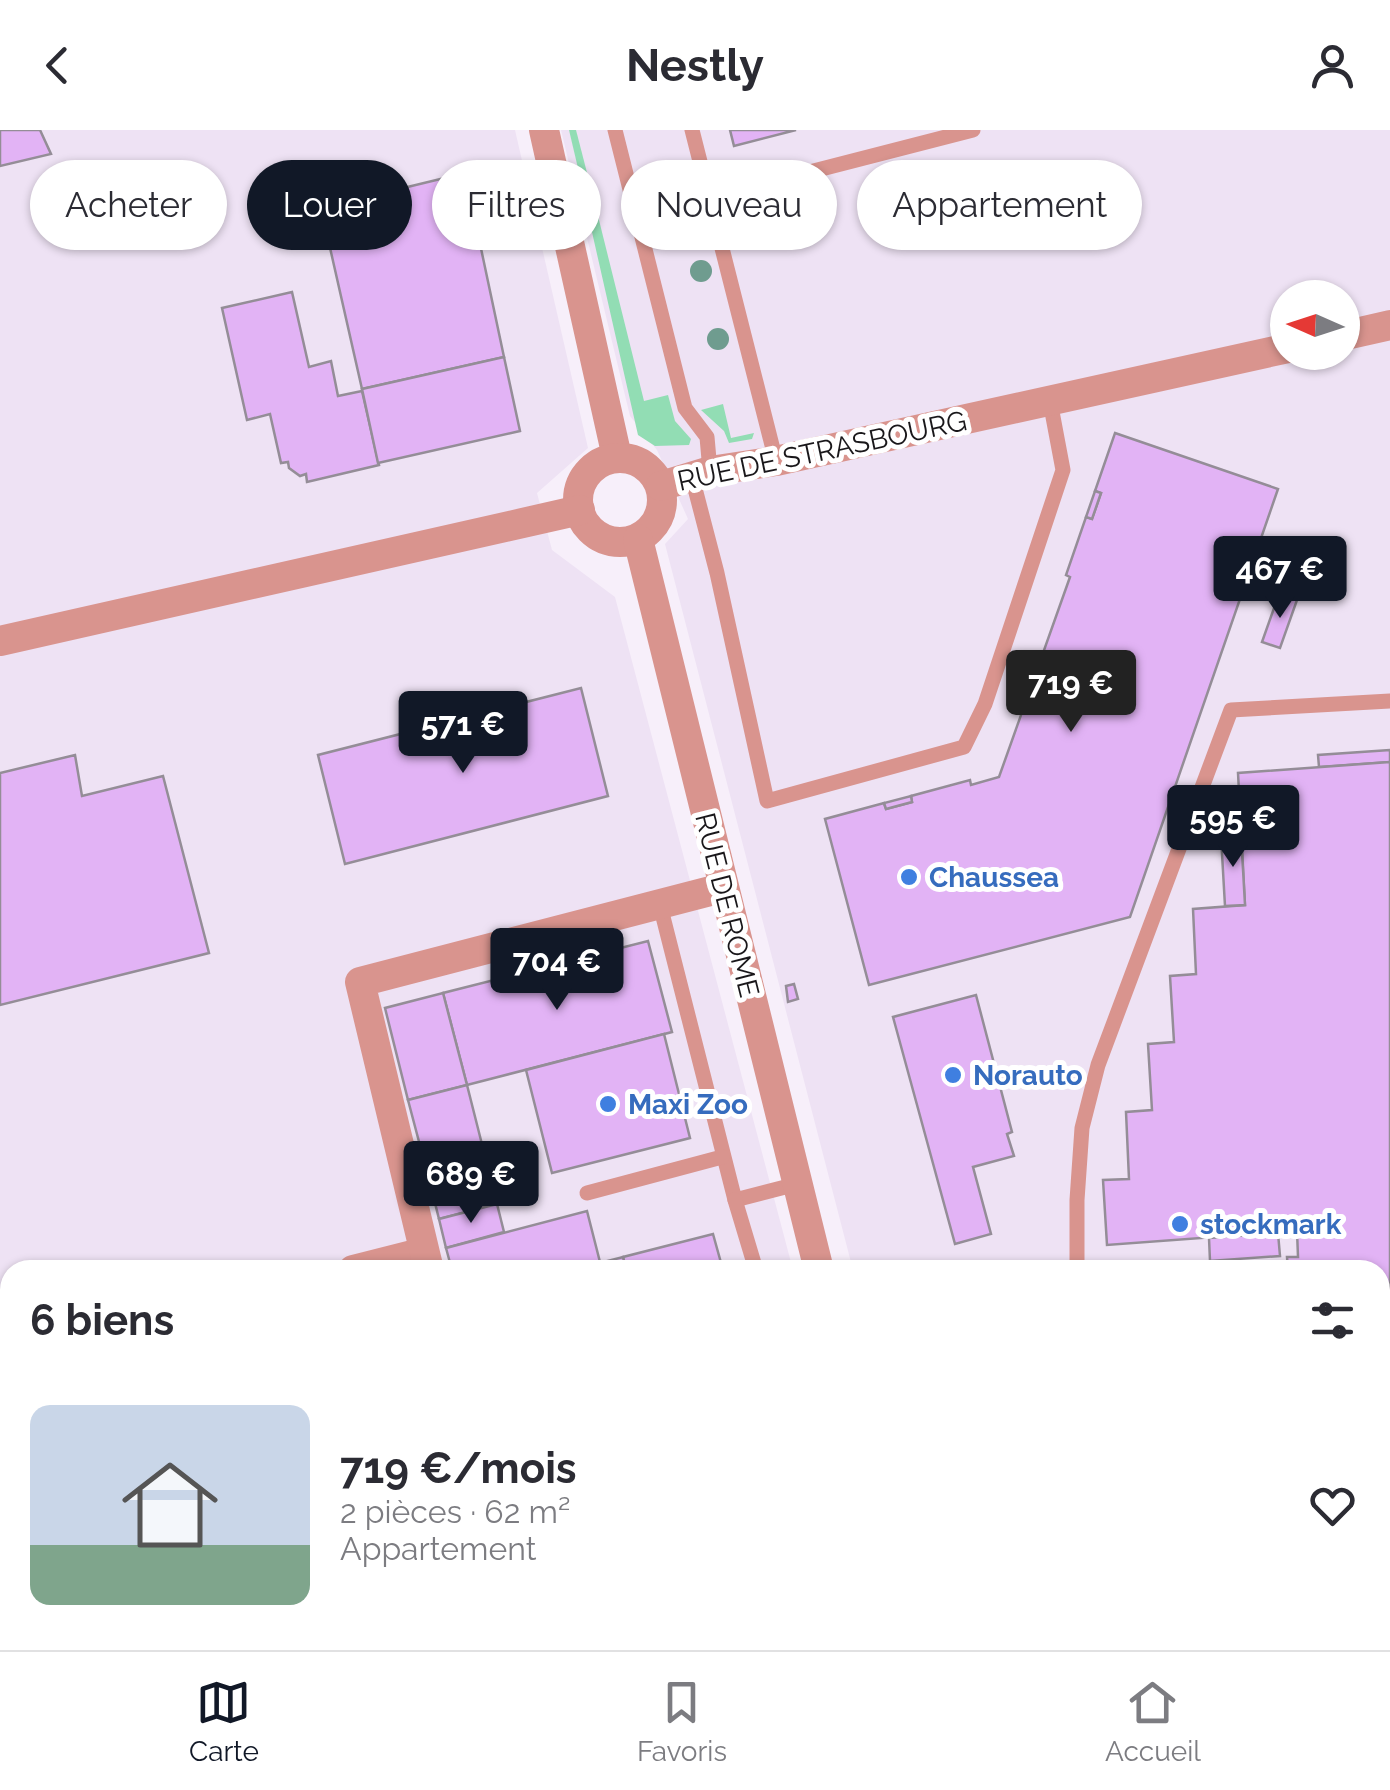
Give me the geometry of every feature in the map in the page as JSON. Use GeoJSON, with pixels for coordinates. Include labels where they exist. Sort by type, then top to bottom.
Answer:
{"type":"FeatureCollection","features":[{"type":"Feature","properties":{"kind":"street"},"geometry":{"type":"LineString","coordinates":[[544,130],[616,457]]}},
{"type":"Feature","properties":{"kind":"street"},"geometry":{"type":"LineString","coordinates":[[1360,332],[1390,325]]}},
{"type":"Feature","properties":{"kind":"street","name":"RUE DE STRASBOURG"},"geometry":{"type":"LineString","coordinates":[[638,538],[652,528],[661,513],[660,486],[1270,352]]}},
{"type":"Feature","properties":{"kind":"street"},"geometry":{"type":"LineString","coordinates":[[638,538],[624,542],[598,536],[587,526],[580,510],[579,490],[584,478],[601,462],[616,457],[646,466],[660,486]]}},
{"type":"Feature","properties":{"kind":"street"},"geometry":{"type":"LineString","coordinates":[[0,642],[580,510]]}},
{"type":"Feature","properties":{"kind":"street","name":"RUE DE ROME"},"geometry":{"type":"LineString","coordinates":[[638,538],[816,1260]]}},
{"type":"Feature","properties":{"kind":"street"},"geometry":{"type":"LineString","coordinates":[[427,1260],[360,982],[722,888]]}},
{"type":"Feature","properties":{"kind":"lane"},"geometry":{"type":"LineString","coordinates":[[615,130],[685,408],[708,440],[701,474],[717,573],[767,801],[964,747],[985,704],[1062,470],[1050,401]]}},
{"type":"Feature","properties":{"kind":"lane"},"geometry":{"type":"LineString","coordinates":[[692,130],[699,160]]}},
{"type":"Feature","properties":{"kind":"lane"},"geometry":{"type":"LineString","coordinates":[[837,165],[974,130]]}},
{"type":"Feature","properties":{"kind":"lane"},"geometry":{"type":"LineString","coordinates":[[721,250],[776,461]]}},
{"type":"Feature","properties":{"kind":"lane"},"geometry":{"type":"LineString","coordinates":[[1077,1260],[1076,1200],[1082,1128],[1098,1066],[1231,710],[1390,701]]}},
{"type":"Feature","properties":{"kind":"lane"},"geometry":{"type":"LineString","coordinates":[[660,905],[722,1156],[753,1260]]}},
{"type":"Feature","properties":{"kind":"lane"},"geometry":{"type":"LineString","coordinates":[[587,1193],[722,1156]]}},
{"type":"Feature","properties":{"kind":"lane"},"geometry":{"type":"LineString","coordinates":[[735,1200],[797,1184]]}},
{"type":"Feature","properties":{"kind":"shaded area"},"geometry":{"type":"Polygon","coordinates":[[[0,130],[515,130],[522,160],[432,160],[432,250],[543,250],[588,448],[537,493],[552,550],[615,597],[790,1260],[0,1260],[0,130]]]}},
{"type":"Feature","properties":{"kind":"shaded area"},"geometry":{"type":"Polygon","coordinates":[[[561,130],[1390,130],[1390,1260],[850,1260],[665,544],[688,519],[657,450],[630,416],[590,250],[601,250],[601,160],[568,160],[561,130]]]}},
{"type":"Feature","properties":{"kind":"green space"},"geometry":{"type":"Polygon","coordinates":[[[569,130],[576,130],[584,160],[576,160],[569,130]]]}},
{"type":"Feature","properties":{"kind":"green space"},"geometry":{"type":"Polygon","coordinates":[[[601,228],[644,401],[668,395],[675,421],[691,439],[689,445],[655,446],[638,435],[596,250],[601,250],[601,228]]]}},
{"type":"Feature","properties":{"kind":"green space"},"geometry":{"type":"Polygon","coordinates":[[[723,404],[731,438],[754,433],[752,439],[729,443],[724,431],[701,410],[723,404]]]}},
{"type":"Feature","properties":{"kind":"building"},"geometry":{"type":"Polygon","coordinates":[[[0,130],[40,130],[51,154],[0,166],[0,130]]]}},
{"type":"Feature","properties":{"kind":"building"},"geometry":{"type":"Polygon","coordinates":[[[730,130],[796,130],[734,146],[730,130]]]}},
{"type":"Feature","properties":{"kind":"building"},"geometry":{"type":"Polygon","coordinates":[[[432,181],[432,250],[481,250],[504,357],[362,389],[331,250],[412,250],[412,186],[432,181]]]}},
{"type":"Feature","properties":{"kind":"building"},"geometry":{"type":"Polygon","coordinates":[[[292,292],[309,367],[331,361],[338,396],[362,391],[379,465],[307,482],[306,474],[300,476],[289,468],[288,462],[281,463],[270,414],[247,420],[222,308],[292,292]]]}},
{"type":"Feature","properties":{"kind":"building"},"geometry":{"type":"Polygon","coordinates":[[[504,357],[520,431],[378,463],[362,389],[504,357]]]}},
{"type":"Feature","properties":{"kind":"building"},"geometry":{"type":"Polygon","coordinates":[[[1115,433],[1278,489],[1130,917],[869,985],[825,819],[884,803],[886,809],[912,802],[911,796],[970,780],[971,785],[999,777],[1070,577],[1066,575],[1086,517],[1092,519],[1101,493],[1095,491],[1115,433]]]}},
{"type":"Feature","properties":{"kind":"building"},"geometry":{"type":"Polygon","coordinates":[[[1095,491],[1101,493],[1092,519],[1086,517],[1095,491]]]}},
{"type":"Feature","properties":{"kind":"building"},"geometry":{"type":"Polygon","coordinates":[[[1279,594],[1297,600],[1280,648],[1262,642],[1279,594]]]}},
{"type":"Feature","properties":{"kind":"building"},"geometry":{"type":"Polygon","coordinates":[[[581,688],[608,796],[345,864],[318,755],[581,688]]]}},
{"type":"Feature","properties":{"kind":"building"},"geometry":{"type":"Polygon","coordinates":[[[1390,750],[1390,762],[1319,767],[1318,755],[1390,750]]]}},
{"type":"Feature","properties":{"kind":"building"},"geometry":{"type":"Polygon","coordinates":[[[75,755],[82,796],[163,776],[209,953],[0,1005],[0,773],[75,755]]]}},
{"type":"Feature","properties":{"kind":"building"},"geometry":{"type":"Polygon","coordinates":[[[1390,762],[1390,1260],[1287,1260],[1298,1257],[1297,1231],[1107,1245],[1103,1180],[1129,1179],[1126,1112],[1152,1110],[1148,1044],[1174,1042],[1170,976],[1196,974],[1193,909],[1245,905],[1238,773],[1390,762]]]}},
{"type":"Feature","properties":{"kind":"building"},"geometry":{"type":"Polygon","coordinates":[[[911,796],[912,802],[886,809],[884,803],[911,796]]]}},
{"type":"Feature","properties":{"kind":"building"},"geometry":{"type":"Polygon","coordinates":[[[1241,834],[1245,905],[1225,906],[1221,836],[1241,834]]]}},
{"type":"Feature","properties":{"kind":"building"},"geometry":{"type":"Polygon","coordinates":[[[648,941],[672,1032],[467,1085],[443,993],[648,941]]]}},
{"type":"Feature","properties":{"kind":"building"},"geometry":{"type":"Polygon","coordinates":[[[794,984],[798,999],[788,1002],[786,986],[794,984]]]}},
{"type":"Feature","properties":{"kind":"building"},"geometry":{"type":"Polygon","coordinates":[[[443,993],[467,1085],[408,1100],[385,1008],[443,993]]]}},
{"type":"Feature","properties":{"kind":"building","name":"Norauto"},"geometry":{"type":"Polygon","coordinates":[[[976,995],[1012,1132],[1007,1134],[1014,1156],[973,1167],[991,1234],[955,1244],[893,1017],[976,995]]]}},
{"type":"Feature","properties":{"kind":"building","name":"Maxi Zoo"},"geometry":{"type":"Polygon","coordinates":[[[664,1034],[690,1138],[552,1173],[526,1070],[664,1034]]]}},
{"type":"Feature","properties":{"kind":"building"},"geometry":{"type":"Polygon","coordinates":[[[467,1085],[490,1176],[432,1191],[408,1100],[467,1085]]]}},
{"type":"Feature","properties":{"kind":"building"},"geometry":{"type":"Polygon","coordinates":[[[490,1176],[497,1204],[439,1219],[432,1191],[490,1176]]]}},
{"type":"Feature","properties":{"kind":"building"},"geometry":{"type":"Polygon","coordinates":[[[497,1204],[504,1232],[446,1248],[439,1219],[497,1204]]]}},
{"type":"Feature","properties":{"kind":"building"},"geometry":{"type":"Polygon","coordinates":[[[587,1211],[599,1260],[449,1260],[446,1248],[587,1211]]]}},
{"type":"Feature","properties":{"kind":"building"},"geometry":{"type":"Polygon","coordinates":[[[1278,1233],[1280,1256],[1210,1260],[1209,1238],[1278,1233]]]}},
{"type":"Feature","properties":{"kind":"building"},"geometry":{"type":"Polygon","coordinates":[[[713,1234],[720,1260],[624,1260],[623,1257],[713,1234]]]}},
{"type":"Feature","properties":{"kind":"place","name":"Chaussea"},"geometry":{"type":"Point","coordinates":[909,877]}},
{"type":"Feature","properties":{"kind":"place","name":"Norauto"},"geometry":{"type":"Point","coordinates":[953,1075]}},
{"type":"Feature","properties":{"kind":"place","name":"Maxi Zoo"},"geometry":{"type":"Point","coordinates":[608,1104]}},
{"type":"Feature","properties":{"kind":"place","name":"stockmark"},"geometry":{"type":"Point","coordinates":[1180,1224]}}]}
